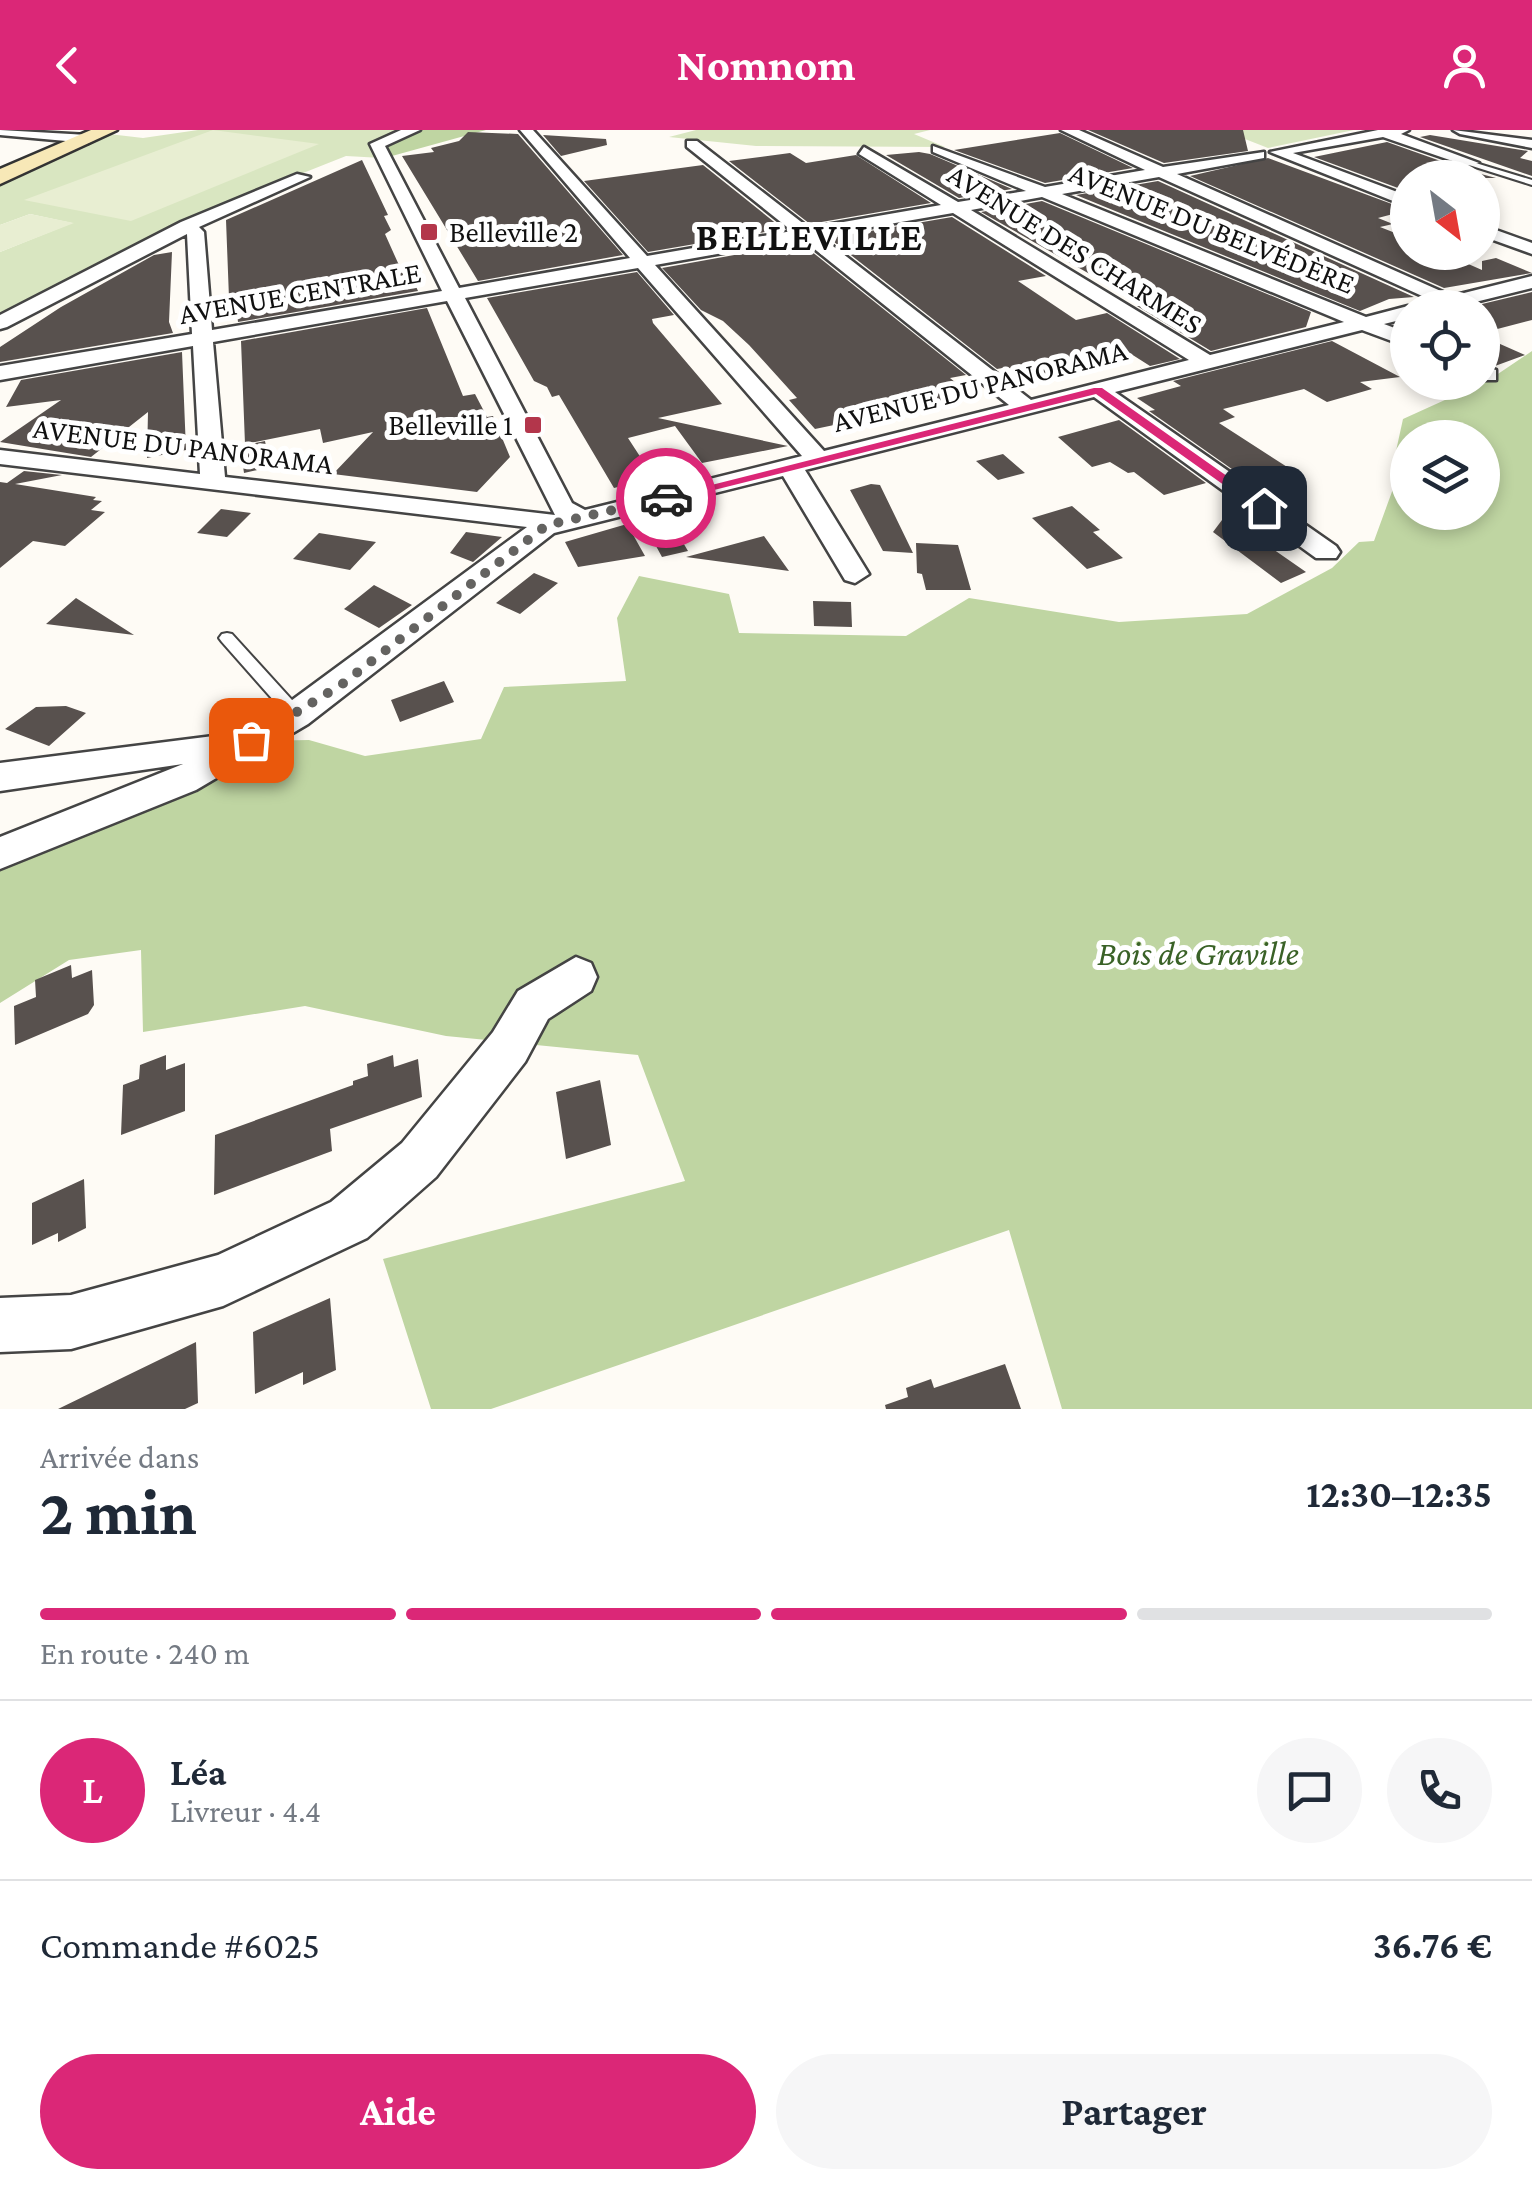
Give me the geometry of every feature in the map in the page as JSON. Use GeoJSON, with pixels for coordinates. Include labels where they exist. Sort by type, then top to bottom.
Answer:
{"type":"FeatureCollection","features":[{"type":"Feature","properties":{"kind":"street"},"geometry":{"type":"LineString","coordinates":[[0,852],[184,780],[296,715],[553,517],[452,295],[377,144],[413,130]]}},
{"type":"Feature","properties":{"kind":"street"},"geometry":{"type":"LineString","coordinates":[[1068,130],[1423,290]]}},
{"type":"Feature","properties":{"kind":"street","name":"AVENUE CENTRALE"},"geometry":{"type":"LineString","coordinates":[[0,373],[1402,130]]}},
{"type":"Feature","properties":{"kind":"street"},"geometry":{"type":"LineString","coordinates":[[1460,130],[1532,144]]}},
{"type":"Feature","properties":{"kind":"street"},"geometry":{"type":"LineString","coordinates":[[0,131],[98,134]]}},
{"type":"Feature","properties":{"kind":"street"},"geometry":{"type":"LineString","coordinates":[[526,132],[819,460]]}},
{"type":"Feature","properties":{"kind":"street"},"geometry":{"type":"LineString","coordinates":[[1382,133],[1463,160]]}},
{"type":"Feature","properties":{"kind":"street"},"geometry":{"type":"LineString","coordinates":[[0,145],[30,134]]}},
{"type":"Feature","properties":{"kind":"street"},"geometry":{"type":"LineString","coordinates":[[0,175],[98,134]]}},
{"type":"Feature","properties":{"kind":"street"},"geometry":{"type":"LineString","coordinates":[[692,144],[1027,408]]}},
{"type":"Feature","properties":{"kind":"street","name":"AVENUE DU BELVÉDÈRE"},"geometry":{"type":"LineString","coordinates":[[938,149],[1390,333]]}},
{"type":"Feature","properties":{"kind":"street","name":"AVENUE DES CHARMES"},"geometry":{"type":"LineString","coordinates":[[864,151],[1206,362]]}},
{"type":"Feature","properties":{"kind":"street"},"geometry":{"type":"LineString","coordinates":[[1268,153],[1390,196]]}},
{"type":"Feature","properties":{"kind":"street"},"geometry":{"type":"LineString","coordinates":[[0,323],[187,226],[302,177]]}},
{"type":"Feature","properties":{"kind":"street"},"geometry":{"type":"LineString","coordinates":[[187,226],[194,232],[213,482]]}},
{"type":"Feature","properties":{"kind":"street"},"geometry":{"type":"LineString","coordinates":[[1500,237],[1532,249]]}},
{"type":"Feature","properties":{"kind":"street"},"geometry":{"type":"LineString","coordinates":[[1499,290],[1532,282]]}},
{"type":"Feature","properties":{"kind":"street","name":"AVENUE DU PANORAMA"},"geometry":{"type":"LineString","coordinates":[[0,457],[513,520],[585,518],[1390,316]]}},
{"type":"Feature","properties":{"kind":"street"},"geometry":{"type":"LineString","coordinates":[[1098,390],[1326,552]]}},
{"type":"Feature","properties":{"kind":"street"},"geometry":{"type":"LineString","coordinates":[[790,467],[855,574]]}},
{"type":"Feature","properties":{"kind":"street"},"geometry":{"type":"LineString","coordinates":[[0,777],[251,740]]}},
{"type":"Feature","properties":{"kind":"street"},"geometry":{"type":"LineString","coordinates":[[0,1325],[71,1322],[223,1280],[349,1220],[419,1160],[509,1047],[534,1006],[576,977]]}},
{"type":"Feature","properties":{"kind":"lane"},"geometry":{"type":"LineString","coordinates":[[657,130],[671,130]]}},
{"type":"Feature","properties":{"kind":"lane"},"geometry":{"type":"LineString","coordinates":[[1500,172],[1532,183]]}},
{"type":"Feature","properties":{"kind":"lane"},"geometry":{"type":"LineString","coordinates":[[227,638],[296,715]]}},
{"type":"Feature","properties":{"kind":"green space"},"geometry":{"type":"Polygon","coordinates":[[[198,130],[405,130],[375,141],[382,158],[346,156],[172,225],[166,229],[169,233],[0,321],[0,252],[72,223],[30,214],[0,225],[0,186],[5,183],[0,179],[109,134],[143,138],[198,130]]]}},
{"type":"Feature","properties":{"kind":"green space"},"geometry":{"type":"Polygon","coordinates":[[[213,130],[319,144],[131,221],[24,200],[213,130]]]}},
{"type":"Feature","properties":{"kind":"green space"},"geometry":{"type":"Polygon","coordinates":[[[419,130],[486,130],[392,156],[385,145],[419,130]]]}},
{"type":"Feature","properties":{"kind":"green space"},"geometry":{"type":"Polygon","coordinates":[[[696,130],[930,130],[914,134],[945,147],[756,146],[669,137],[696,130]]]}},
{"type":"Feature","properties":{"kind":"green space"},"geometry":{"type":"Polygon","coordinates":[[[1222,130],[1354,130],[1268,148],[1222,130]]]}},
{"type":"Feature","properties":{"kind":"green space"},"geometry":{"type":"Polygon","coordinates":[[[30,214],[74,223],[0,252],[0,225],[30,214]]]}},
{"type":"Feature","properties":{"kind":"green space","name":"Bois de Graville"},"geometry":{"type":"Polygon","coordinates":[[[1532,351],[1532,1409],[1062,1409],[1009,1230],[491,1409],[431,1409],[383,1259],[685,1181],[638,1055],[446,1036],[305,1006],[143,1032],[141,950],[69,960],[0,1003],[0,853],[251,741],[309,740],[365,756],[481,739],[504,687],[626,681],[617,618],[639,576],[729,594],[739,633],[906,636],[969,598],[1119,622],[1247,614],[1332,568],[1359,542],[1374,541],[1390,497],[1390,530],[1500,530],[1500,420],[1403,419],[1445,400],[1500,400],[1500,373],[1532,351]]]}},
{"type":"Feature","properties":{"kind":"building"},"geometry":{"type":"Polygon","coordinates":[[[1088,130],[1243,130],[1248,151],[1164,163],[1088,130]]]}},
{"type":"Feature","properties":{"kind":"building"},"geometry":{"type":"Polygon","coordinates":[[[468,132],[518,134],[623,255],[478,281],[402,156],[434,152],[431,148],[459,141],[468,132]]]}},
{"type":"Feature","properties":{"kind":"building"},"geometry":{"type":"Polygon","coordinates":[[[1060,133],[1133,168],[1045,183],[954,150],[1060,133]]]}},
{"type":"Feature","properties":{"kind":"building"},"geometry":{"type":"Polygon","coordinates":[[[543,135],[606,139],[607,145],[561,156],[543,135]]]}},
{"type":"Feature","properties":{"kind":"building"},"geometry":{"type":"Polygon","coordinates":[[[1430,135],[1528,151],[1520,158],[1532,161],[1532,176],[1500,165],[1500,160],[1486,160],[1420,137],[1430,135]]]}},
{"type":"Feature","properties":{"kind":"building"},"geometry":{"type":"Polygon","coordinates":[[[1387,142],[1438,160],[1390,160],[1390,185],[1314,157],[1387,142]]]}},
{"type":"Feature","properties":{"kind":"building"},"geometry":{"type":"Polygon","coordinates":[[[919,152],[1012,189],[959,198],[886,155],[919,152]]]}},
{"type":"Feature","properties":{"kind":"building"},"geometry":{"type":"Polygon","coordinates":[[[790,153],[806,163],[856,155],[931,203],[810,224],[729,161],[790,153]]]}},
{"type":"Feature","properties":{"kind":"building"},"geometry":{"type":"Polygon","coordinates":[[[1268,158],[1390,203],[1390,215],[1378,218],[1390,223],[1380,227],[1390,231],[1390,264],[1190,176],[1268,158]]]}},
{"type":"Feature","properties":{"kind":"building"},"geometry":{"type":"Polygon","coordinates":[[[362,160],[388,215],[384,216],[391,230],[385,234],[407,283],[414,282],[418,291],[238,322],[235,297],[229,298],[226,220],[362,160]]]}},
{"type":"Feature","properties":{"kind":"building"},"geometry":{"type":"Polygon","coordinates":[[[703,165],[783,229],[648,252],[584,181],[703,165]]]}},
{"type":"Feature","properties":{"kind":"building"},"geometry":{"type":"Polygon","coordinates":[[[1158,181],[1399,290],[1390,290],[1390,299],[1360,311],[1076,195],[1158,181]]]}},
{"type":"Feature","properties":{"kind":"building"},"geometry":{"type":"Polygon","coordinates":[[[1042,201],[1311,312],[1306,327],[1211,351],[1137,306],[1144,305],[981,212],[1042,201]]]}},
{"type":"Feature","properties":{"kind":"building"},"geometry":{"type":"Polygon","coordinates":[[[952,217],[1046,276],[1018,281],[1076,320],[1107,313],[1180,359],[1150,366],[1128,352],[1060,368],[1064,372],[1029,383],[1008,367],[997,369],[829,238],[952,217]]]}},
{"type":"Feature","properties":{"kind":"building"},"geometry":{"type":"Polygon","coordinates":[[[801,243],[966,375],[950,378],[972,396],[815,429],[789,400],[797,398],[749,345],[723,321],[701,310],[662,268],[801,243]]]}},
{"type":"Feature","properties":{"kind":"building"},"geometry":{"type":"Polygon","coordinates":[[[172,252],[169,322],[173,333],[0,362],[0,347],[61,307],[154,255],[172,252]]]}},
{"type":"Feature","properties":{"kind":"building"},"geometry":{"type":"Polygon","coordinates":[[[1500,260],[1532,273],[1444,288],[1403,270],[1500,270],[1500,260]]]}},
{"type":"Feature","properties":{"kind":"building"},"geometry":{"type":"Polygon","coordinates":[[[637,272],[674,315],[652,319],[653,323],[722,404],[658,418],[788,446],[702,463],[675,426],[628,438],[654,478],[614,488],[559,395],[552,397],[547,387],[534,381],[487,298],[637,272]]]}},
{"type":"Feature","properties":{"kind":"building"},"geometry":{"type":"Polygon","coordinates":[[[1532,292],[1532,320],[1500,328],[1500,300],[1532,292]]]}},
{"type":"Feature","properties":{"kind":"building"},"geometry":{"type":"Polygon","coordinates":[[[427,308],[463,396],[475,394],[487,417],[493,416],[510,457],[477,492],[333,474],[373,432],[323,443],[320,429],[245,444],[241,341],[427,308]]]}},
{"type":"Feature","properties":{"kind":"building"},"geometry":{"type":"Polygon","coordinates":[[[1332,341],[1390,372],[1390,378],[1360,382],[1372,389],[1327,402],[1304,389],[1223,409],[1235,417],[1219,423],[1295,472],[1258,482],[1239,474],[1149,411],[1155,410],[1137,398],[1181,386],[1173,381],[1332,341]]]}},
{"type":"Feature","properties":{"kind":"building"},"geometry":{"type":"Polygon","coordinates":[[[1500,344],[1525,355],[1500,364],[1500,344]]]}},
{"type":"Feature","properties":{"kind":"building"},"geometry":{"type":"Polygon","coordinates":[[[182,352],[186,450],[147,458],[148,412],[91,457],[0,442],[61,400],[6,407],[21,380],[182,352]]]}},
{"type":"Feature","properties":{"kind":"building"},"geometry":{"type":"Polygon","coordinates":[[[1119,420],[1206,483],[1164,495],[1134,472],[1128,473],[1110,462],[1092,467],[1058,437],[1119,420]]]}},
{"type":"Feature","properties":{"kind":"building"},"geometry":{"type":"Polygon","coordinates":[[[265,441],[270,467],[244,473],[240,446],[265,441]]]}},
{"type":"Feature","properties":{"kind":"building"},"geometry":{"type":"Polygon","coordinates":[[[1003,454],[1025,473],[998,480],[976,461],[1003,454]]]}},
{"type":"Feature","properties":{"kind":"building"},"geometry":{"type":"Polygon","coordinates":[[[24,471],[62,475],[15,484],[96,497],[93,500],[102,501],[91,510],[105,512],[65,546],[33,541],[0,568],[0,482],[7,483],[24,471]]]}},
{"type":"Feature","properties":{"kind":"building"},"geometry":{"type":"Polygon","coordinates":[[[880,485],[913,553],[883,551],[850,490],[880,485]]]}},
{"type":"Feature","properties":{"kind":"building"},"geometry":{"type":"Polygon","coordinates":[[[1072,506],[1100,530],[1093,532],[1123,558],[1087,569],[1032,518],[1072,506]]]}},
{"type":"Feature","properties":{"kind":"building"},"geometry":{"type":"Polygon","coordinates":[[[221,509],[251,513],[227,537],[197,533],[221,509]]]}},
{"type":"Feature","properties":{"kind":"building"},"geometry":{"type":"Polygon","coordinates":[[[1225,516],[1306,572],[1281,583],[1213,532],[1225,516]]]}},
{"type":"Feature","properties":{"kind":"building"},"geometry":{"type":"Polygon","coordinates":[[[627,524],[645,556],[578,567],[565,542],[627,524]]]}},
{"type":"Feature","properties":{"kind":"building"},"geometry":{"type":"Polygon","coordinates":[[[675,529],[688,551],[662,557],[650,535],[675,529]]]}},
{"type":"Feature","properties":{"kind":"building"},"geometry":{"type":"Polygon","coordinates":[[[466,532],[502,537],[473,562],[450,553],[466,532]]]}},
{"type":"Feature","properties":{"kind":"building"},"geometry":{"type":"Polygon","coordinates":[[[319,533],[376,542],[350,570],[293,559],[319,533]]]}},
{"type":"Feature","properties":{"kind":"building"},"geometry":{"type":"Polygon","coordinates":[[[764,536],[789,571],[686,557],[764,536]]]}},
{"type":"Feature","properties":{"kind":"building"},"geometry":{"type":"Polygon","coordinates":[[[916,543],[958,545],[971,590],[926,590],[922,574],[917,573],[916,543]]]}},
{"type":"Feature","properties":{"kind":"building"},"geometry":{"type":"Polygon","coordinates":[[[534,573],[558,583],[520,614],[496,603],[534,573]]]}},
{"type":"Feature","properties":{"kind":"building"},"geometry":{"type":"Polygon","coordinates":[[[374,585],[412,605],[379,628],[344,609],[374,585]]]}},
{"type":"Feature","properties":{"kind":"building"},"geometry":{"type":"Polygon","coordinates":[[[76,598],[134,635],[46,624],[76,598]]]}},
{"type":"Feature","properties":{"kind":"building"},"geometry":{"type":"Polygon","coordinates":[[[813,601],[851,602],[852,627],[814,626],[813,601]]]}},
{"type":"Feature","properties":{"kind":"building"},"geometry":{"type":"Polygon","coordinates":[[[444,681],[454,702],[400,722],[391,700],[444,681]]]}},
{"type":"Feature","properties":{"kind":"building"},"geometry":{"type":"Polygon","coordinates":[[[66,706],[86,713],[49,746],[5,729],[36,707],[66,706]]]}},
{"type":"Feature","properties":{"kind":"building"},"geometry":{"type":"Polygon","coordinates":[[[71,965],[72,978],[92,970],[94,1005],[88,1014],[15,1045],[14,1006],[36,997],[35,980],[71,965]]]}},
{"type":"Feature","properties":{"kind":"building"},"geometry":{"type":"Polygon","coordinates":[[[166,1055],[166,1070],[185,1063],[185,1111],[121,1135],[123,1085],[139,1079],[140,1065],[166,1055]]]}},
{"type":"Feature","properties":{"kind":"building"},"geometry":{"type":"Polygon","coordinates":[[[393,1055],[394,1067],[418,1059],[422,1097],[330,1129],[332,1151],[214,1195],[215,1135],[353,1085],[353,1081],[368,1076],[367,1064],[393,1055]]]}},
{"type":"Feature","properties":{"kind":"building"},"geometry":{"type":"Polygon","coordinates":[[[600,1080],[611,1145],[566,1159],[556,1092],[600,1080]]]}},
{"type":"Feature","properties":{"kind":"building"},"geometry":{"type":"Polygon","coordinates":[[[84,1179],[86,1228],[58,1242],[58,1233],[32,1245],[32,1203],[84,1179]]]}},
{"type":"Feature","properties":{"kind":"building"},"geometry":{"type":"Polygon","coordinates":[[[330,1298],[336,1370],[303,1385],[303,1372],[255,1394],[253,1332],[330,1298]]]}},
{"type":"Feature","properties":{"kind":"building"},"geometry":{"type":"Polygon","coordinates":[[[196,1342],[198,1403],[185,1409],[58,1409],[196,1342]]]}},
{"type":"Feature","properties":{"kind":"building"},"geometry":{"type":"Polygon","coordinates":[[[1005,1364],[1021,1409],[886,1409],[885,1405],[908,1397],[906,1388],[931,1379],[934,1388],[1005,1364]]]}},
{"type":"Feature","properties":{"kind":"way so far"},"geometry":{"type":"LineString","coordinates":[[251,740],[341,685],[547,525],[666,498]]}},
{"type":"Feature","properties":{"kind":"place","name":"Belleville 2"},"geometry":{"type":"Point","coordinates":[429,232]}},
{"type":"Feature","properties":{"kind":"place","name":"Belleville 1"},"geometry":{"type":"Point","coordinates":[533,425]}},
{"type":"Feature","properties":{"kind":"district","name":"BELLEVILLE"},"geometry":{"type":"Point","coordinates":[810,237]}},
{"type":"Feature","properties":{"kind":"route"},"geometry":{"type":"LineString","coordinates":[[666,498],[1098,390],[1264,508]]}}]}
